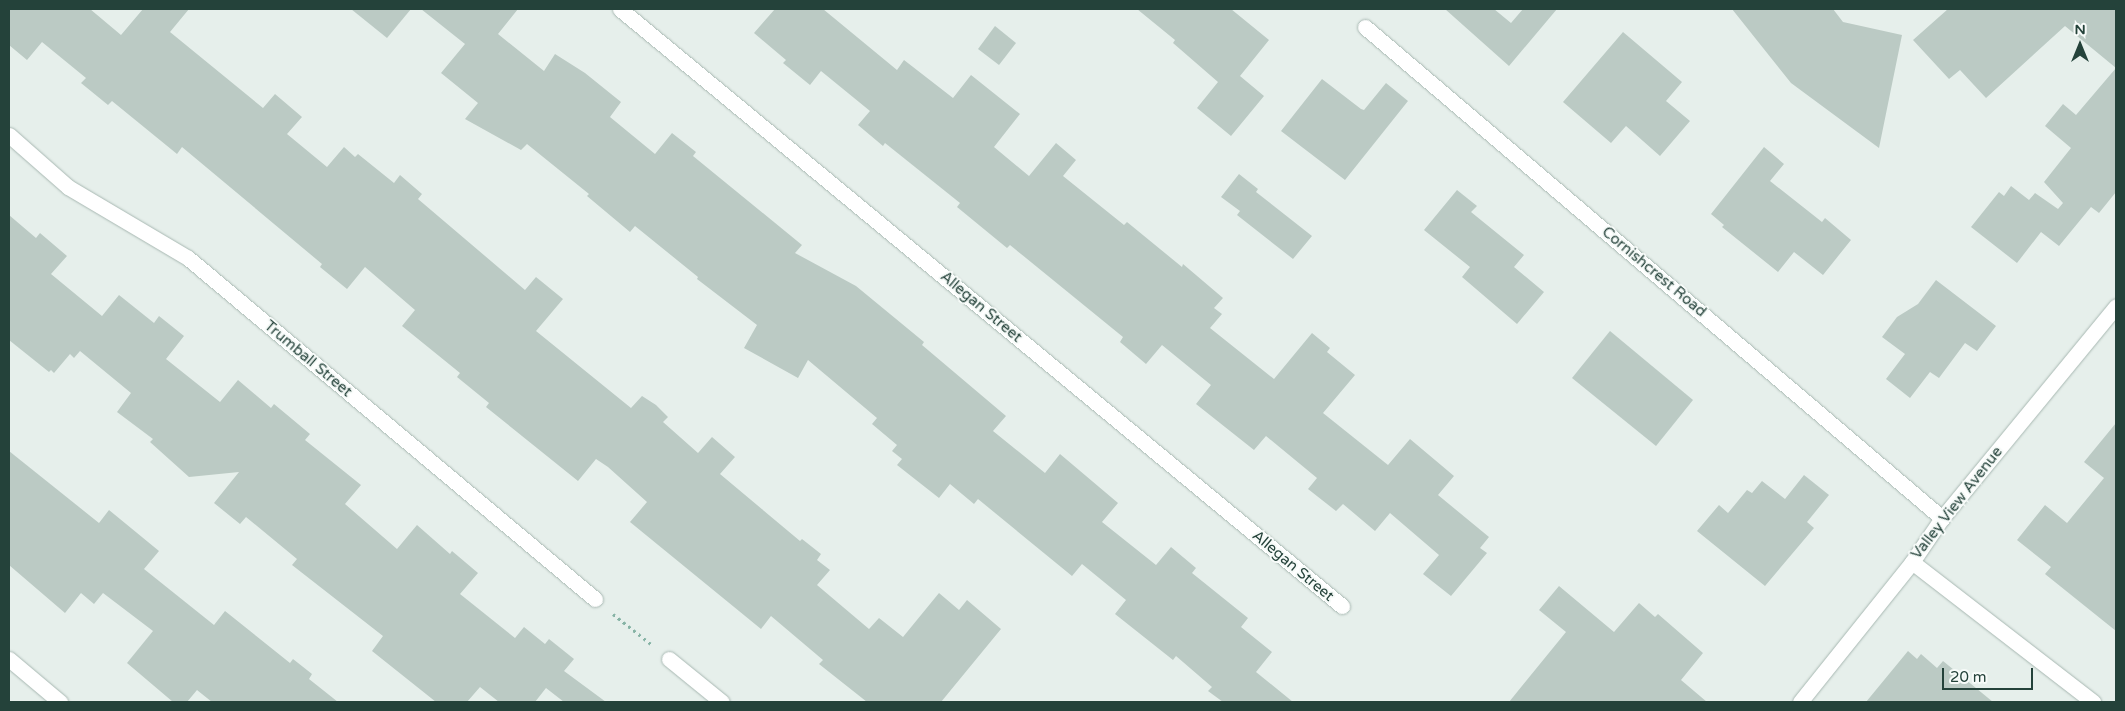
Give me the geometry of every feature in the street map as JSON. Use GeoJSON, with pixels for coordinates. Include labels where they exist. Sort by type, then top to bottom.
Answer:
{"type":"FeatureCollection","features":[{"type":"Feature","properties":{"kind":"street","name":"Allegan Street"},"geometry":{"type":"LineString","coordinates":[[620,9],[1342,606]]}},
{"type":"Feature","properties":{"kind":"street","name":"Cornishcrest Road"},"geometry":{"type":"LineString","coordinates":[[1365,27],[1942,518]]}},
{"type":"Feature","properties":{"kind":"street","name":"Trumball Street"},"geometry":{"type":"LineString","coordinates":[[9,135],[68,186],[188,258],[595,599]]}},
{"type":"Feature","properties":{"kind":"street","name":"Valley View Avenue"},"geometry":{"type":"LineString","coordinates":[[1800,702],[1912,562],[1942,518],[2116,306]]}},
{"type":"Feature","properties":{"kind":"street"},"geometry":{"type":"LineString","coordinates":[[1912,562],[2093,702]]}},
{"type":"Feature","properties":{"kind":"street"},"geometry":{"type":"LineString","coordinates":[[9,659],[60,702]]}},
{"type":"Feature","properties":{"kind":"street"},"geometry":{"type":"LineString","coordinates":[[669,659],[722,702]]}},
{"type":"Feature","properties":{"kind":"path"},"geometry":{"type":"LineString","coordinates":[[595,599],[669,659]]}},
{"type":"Feature","properties":{"kind":"building"},"geometry":{"type":"Polygon","coordinates":[[[9,9],[90,9],[121,35],[143,9],[189,9],[170,32],[263,108],[275,94],[302,117],[287,134],[327,167],[344,147],[355,157],[358,154],[394,183],[400,175],[422,194],[418,199],[525,290],[536,277],[563,299],[536,331],[631,408],[642,396],[656,405],[668,417],[663,422],[698,453],[712,437],[735,457],[720,474],[800,541],[802,539],[821,554],[817,560],[830,570],[817,585],[869,629],[879,618],[903,637],[939,593],[959,610],[967,600],[1001,629],[941,702],[867,702],[819,664],[823,660],[771,616],[761,629],[630,522],[647,502],[608,467],[596,459],[578,481],[486,407],[489,403],[457,377],[460,373],[402,326],[415,310],[365,267],[347,289],[320,267],[322,264],[182,147],[177,154],[112,101],[108,105],[81,83],[86,78],[42,42],[27,60],[9,45],[9,9]]]}},
{"type":"Feature","properties":{"kind":"building"},"geometry":{"type":"Polygon","coordinates":[[[351,9],[411,9],[387,38],[351,9]]]}},
{"type":"Feature","properties":{"kind":"building"},"geometry":{"type":"Polygon","coordinates":[[[421,9],[518,9],[498,34],[544,71],[555,54],[585,73],[621,102],[610,117],[655,154],[672,133],[696,152],[693,156],[802,245],[795,253],[856,286],[924,342],[922,345],[1006,416],[993,431],[1045,473],[1060,454],[1118,503],[1102,522],[1156,565],[1171,547],[1196,568],[1192,573],[1248,618],[1241,627],[1272,652],[1256,672],[1293,702],[1223,702],[1208,691],[1212,687],[1176,656],[1173,660],[1115,614],[1126,600],[1082,564],[1072,576],[978,499],[974,504],[950,484],[939,498],[897,465],[902,459],[892,451],[897,445],[872,424],[877,418],[808,360],[798,378],[744,348],[757,325],[697,279],[698,277],[635,226],[630,232],[587,196],[589,194],[527,144],[521,150],[465,119],[478,103],[441,73],[465,44],[421,9]]]}},
{"type":"Feature","properties":{"kind":"building"},"geometry":{"type":"Polygon","coordinates":[[[775,9],[823,9],[897,70],[904,60],[953,98],[971,75],[1020,114],[994,147],[1029,176],[1056,143],[1076,160],[1063,176],[1124,225],[1127,222],[1182,267],[1183,264],[1223,298],[1214,308],[1222,314],[1210,328],[1274,379],[1312,333],[1330,348],[1327,352],[1355,375],[1323,413],[1388,465],[1410,439],[1454,476],[1438,495],[1489,537],[1480,548],[1487,553],[1451,596],[1423,574],[1439,555],[1390,513],[1375,531],[1343,504],[1336,511],[1308,489],[1317,478],[1266,436],[1254,450],[1196,404],[1211,385],[1162,345],[1146,364],[1120,342],[1123,337],[1010,245],[1007,248],[957,207],[960,203],[885,143],[883,146],[858,125],[870,111],[821,71],[810,85],[783,63],[786,60],[754,33],[775,9]]]}},
{"type":"Feature","properties":{"kind":"building"},"geometry":{"type":"Polygon","coordinates":[[[1137,9],[1231,9],[1269,40],[1240,76],[1264,96],[1231,136],[1197,108],[1218,82],[1173,43],[1175,40],[1137,9]]]}},
{"type":"Feature","properties":{"kind":"building"},"geometry":{"type":"Polygon","coordinates":[[[1445,9],[1494,9],[1511,23],[1523,9],[1557,9],[1509,66],[1445,9]]]}},
{"type":"Feature","properties":{"kind":"building"},"geometry":{"type":"Polygon","coordinates":[[[1732,9],[1833,9],[1843,22],[1902,35],[1879,148],[1791,83],[1732,9]]]}},
{"type":"Feature","properties":{"kind":"building"},"geometry":{"type":"Polygon","coordinates":[[[1948,9],[2116,9],[2116,68],[2065,26],[1986,98],[1960,70],[1949,79],[1913,40],[1948,9]]]}},
{"type":"Feature","properties":{"kind":"building"},"geometry":{"type":"Polygon","coordinates":[[[995,26],[1016,43],[999,65],[978,49],[995,26]]]}},
{"type":"Feature","properties":{"kind":"building"},"geometry":{"type":"Polygon","coordinates":[[[1623,32],[1682,82],[1666,101],[1690,121],[1660,156],[1626,126],[1611,143],[1563,102],[1623,32]]]}},
{"type":"Feature","properties":{"kind":"building"},"geometry":{"type":"Polygon","coordinates":[[[2116,68],[2116,192],[2099,213],[2091,207],[2059,246],[2041,232],[2017,263],[1971,227],[1999,192],[2004,196],[2011,186],[2029,200],[2035,193],[2058,209],[2063,203],[2044,182],[2071,148],[2045,126],[2063,104],[2076,115],[2116,68]]]}},
{"type":"Feature","properties":{"kind":"building"},"geometry":{"type":"Polygon","coordinates":[[[1322,79],[1364,110],[1386,83],[1408,101],[1345,180],[1281,131],[1322,79]]]}},
{"type":"Feature","properties":{"kind":"building"},"geometry":{"type":"Polygon","coordinates":[[[1764,147],[1784,164],[1770,181],[1822,222],[1825,218],[1851,240],[1823,275],[1794,252],[1778,272],[1722,227],[1724,225],[1711,214],[1764,147]]]}},
{"type":"Feature","properties":{"kind":"building"},"geometry":{"type":"Polygon","coordinates":[[[1239,174],[1258,189],[1256,192],[1312,236],[1293,259],[1237,215],[1240,211],[1221,197],[1239,174]]]}},
{"type":"Feature","properties":{"kind":"building"},"geometry":{"type":"Polygon","coordinates":[[[1457,190],[1477,206],[1471,212],[1524,255],[1514,267],[1544,292],[1517,324],[1462,277],[1470,267],[1424,230],[1457,190]]]}},
{"type":"Feature","properties":{"kind":"building"},"geometry":{"type":"Polygon","coordinates":[[[9,215],[36,238],[40,233],[67,256],[51,274],[102,316],[119,295],[154,323],[159,316],[184,336],[166,359],[220,402],[238,380],[271,408],[274,404],[310,434],[305,440],[361,485],[345,504],[397,549],[417,525],[450,554],[452,551],[478,573],[460,594],[515,638],[524,627],[545,644],[549,639],[574,659],[564,671],[606,702],[564,702],[546,688],[535,702],[499,702],[480,687],[467,702],[436,702],[372,651],[383,636],[292,565],[297,559],[246,517],[240,524],[214,503],[239,472],[189,477],[150,442],[153,439],[117,412],[131,393],[80,351],[74,358],[70,354],[54,373],[51,370],[49,372],[9,340],[9,215]]]}},
{"type":"Feature","properties":{"kind":"building"},"geometry":{"type":"Polygon","coordinates":[[[1936,280],[1996,326],[1977,351],[1965,343],[1939,378],[1930,372],[1910,398],[1886,379],[1905,354],[1882,337],[1897,317],[1918,304],[1936,280]]]}},
{"type":"Feature","properties":{"kind":"building"},"geometry":{"type":"Polygon","coordinates":[[[1610,331],[1693,400],[1656,446],[1572,378],[1610,331]]]}},
{"type":"Feature","properties":{"kind":"building"},"geometry":{"type":"Polygon","coordinates":[[[2116,423],[2116,631],[2045,574],[2051,567],[2017,540],[2045,505],[2067,523],[2104,478],[2084,462],[2116,423]]]}},
{"type":"Feature","properties":{"kind":"building"},"geometry":{"type":"Polygon","coordinates":[[[9,451],[99,523],[109,510],[159,551],[144,569],[214,625],[225,611],[290,663],[293,659],[312,674],[309,679],[338,702],[212,702],[197,690],[187,702],[173,702],[127,663],[153,631],[103,593],[94,604],[81,593],[65,613],[9,565],[9,451]]]}},
{"type":"Feature","properties":{"kind":"building"},"geometry":{"type":"Polygon","coordinates":[[[1804,475],[1829,495],[1807,522],[1814,528],[1765,586],[1697,531],[1719,505],[1728,513],[1747,490],[1752,493],[1762,481],[1785,499],[1804,475]]]}},
{"type":"Feature","properties":{"kind":"building"},"geometry":{"type":"Polygon","coordinates":[[[1559,586],[1614,632],[1639,603],[1655,617],[1658,614],[1703,653],[1681,680],[1707,702],[1509,702],[1566,632],[1539,610],[1559,586]]]}},
{"type":"Feature","properties":{"kind":"building"},"geometry":{"type":"Polygon","coordinates":[[[1908,651],[1917,659],[1921,654],[1937,668],[1943,661],[1993,702],[1866,702],[1908,651]]]}}]}
